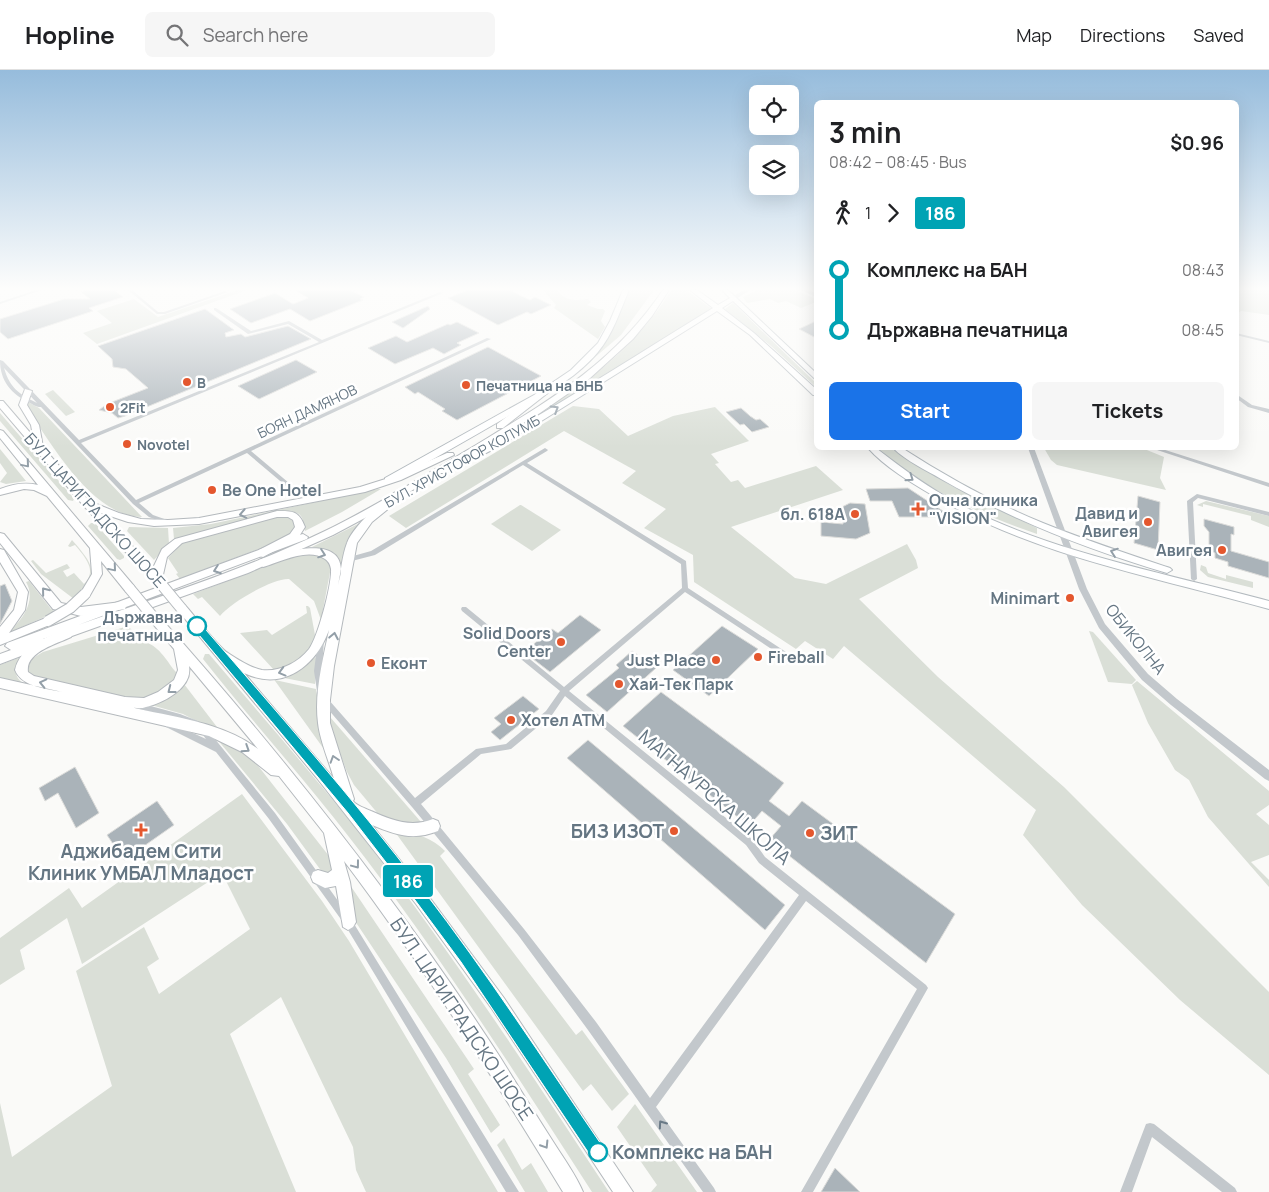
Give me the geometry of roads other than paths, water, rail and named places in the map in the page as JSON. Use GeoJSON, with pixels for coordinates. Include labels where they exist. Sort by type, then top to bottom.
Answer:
{"type":"FeatureCollection","features":[{"type":"Feature","properties":{"kind":"highway"},"geometry":{"type":"LineString","coordinates":[[157,579],[161,557],[166,550],[180,541],[276,514],[290,514],[297,518],[300,527],[294,536],[263,558]]}},
{"type":"Feature","properties":{"kind":"main road","name":"БУЛ. ХРИСТОФОР КОЛУМБ"},"geometry":{"type":"LineString","coordinates":[[376,486],[433,456],[544,392],[572,372],[595,351],[601,342]]}},
{"type":"Feature","properties":{"kind":"main road"},"geometry":{"type":"LineString","coordinates":[[500,426],[576,376],[618,342]]}},
{"type":"Feature","properties":{"kind":"main road"},"geometry":{"type":"LineString","coordinates":[[420,482],[561,396],[602,364],[622,342]]}},
{"type":"Feature","properties":{"kind":"main road","name":"БУЛ. ХРИСТОФОР КОЛУМБ"},"geometry":{"type":"LineString","coordinates":[[121,606],[263,558],[327,534],[420,482],[501,441],[664,342]]}},
{"type":"Feature","properties":{"kind":"main road"},"geometry":{"type":"LineString","coordinates":[[760,342],[814,391]]}},
{"type":"Feature","properties":{"kind":"main road"},"geometry":{"type":"LineString","coordinates":[[779,342],[814,375]]}},
{"type":"Feature","properties":{"kind":"main road"},"geometry":{"type":"LineString","coordinates":[[500,426],[544,392]]}},
{"type":"Feature","properties":{"kind":"main road"},"geometry":{"type":"LineString","coordinates":[[27,395],[24,409],[35,425],[40,448]]}},
{"type":"Feature","properties":{"kind":"main road","name":"БУЛ. ЦАРИГРАДСКО ШОСЕ"},"geometry":{"type":"LineString","coordinates":[[0,403],[86,503],[157,579],[351,807],[456,943],[624,1192]]}},
{"type":"Feature","properties":{"kind":"main road","name":"БУЛ. ХРИСТОФОР КОЛУМБ"},"geometry":{"type":"LineString","coordinates":[[67,634],[162,600],[263,558],[344,517],[500,426]]}},
{"type":"Feature","properties":{"kind":"main road","name":"БУЛ. ЦАРИГРАДСКО ШОСЕ"},"geometry":{"type":"LineString","coordinates":[[0,432],[327,826],[430,967],[495,1065],[574,1192]]}},
{"type":"Feature","properties":{"kind":"main road"},"geometry":{"type":"LineString","coordinates":[[875,450],[916,482],[959,507],[993,523],[1069,550],[1264,603]]}},
{"type":"Feature","properties":{"kind":"main road"},"geometry":{"type":"LineString","coordinates":[[900,450],[970,493],[1064,535],[1264,603]]}},
{"type":"Feature","properties":{"kind":"main road"},"geometry":{"type":"LineString","coordinates":[[86,503],[122,519],[146,523],[173,524],[208,520],[290,505],[376,486],[450,455]]}},
{"type":"Feature","properties":{"kind":"main road"},"geometry":{"type":"LineString","coordinates":[[0,492],[30,486],[40,488],[52,496]]}},
{"type":"Feature","properties":{"kind":"main road"},"geometry":{"type":"LineString","coordinates":[[406,490],[360,529],[352,543],[328,666],[324,700],[324,723],[351,807],[393,826],[418,831],[426,830],[433,826]]}},
{"type":"Feature","properties":{"kind":"main road"},"geometry":{"type":"LineString","coordinates":[[0,536],[58,606],[80,612],[121,606]]}},
{"type":"Feature","properties":{"kind":"main road"},"geometry":{"type":"LineString","coordinates":[[0,642],[48,621],[70,608],[85,594],[97,574],[95,546]]}},
{"type":"Feature","properties":{"kind":"main road"},"geometry":{"type":"LineString","coordinates":[[222,655],[255,672],[277,674],[306,662],[316,651],[322,639],[336,570],[334,561],[322,553],[310,551],[263,558]]}},
{"type":"Feature","properties":{"kind":"main road"},"geometry":{"type":"LineString","coordinates":[[0,553],[23,592],[20,609],[10,625],[0,634]]}},
{"type":"Feature","properties":{"kind":"main road"},"geometry":{"type":"LineString","coordinates":[[0,651],[121,606]]}},
{"type":"Feature","properties":{"kind":"main road"},"geometry":{"type":"LineString","coordinates":[[0,659],[67,634]]}},
{"type":"Feature","properties":{"kind":"main road"},"geometry":{"type":"LineString","coordinates":[[67,634],[38,648],[28,656],[22,665],[24,676],[32,680],[125,702],[139,703],[151,701],[175,687],[183,676],[180,647]]}},
{"type":"Feature","properties":{"kind":"main road"},"geometry":{"type":"LineString","coordinates":[[0,683],[202,728],[225,736],[247,748],[299,790]]}},
{"type":"Feature","properties":{"kind":"main road"},"geometry":{"type":"LineString","coordinates":[[327,826],[340,870],[348,922]]}},
{"type":"Feature","properties":{"kind":"main road"},"geometry":{"type":"LineString","coordinates":[[318,878],[326,881],[332,880],[338,875],[340,870]]}},
{"type":"Feature","properties":{"kind":"street"},"geometry":{"type":"LineString","coordinates":[[77,444],[321,342]]}},
{"type":"Feature","properties":{"kind":"street","name":"БОЯН ДАМЯНОВ"},"geometry":{"type":"LineString","coordinates":[[135,503],[482,342]]}},
{"type":"Feature","properties":{"kind":"street","name":"БУЛ. ЦАРИГРАДСКО ШОСЕ"},"geometry":{"type":"LineString","coordinates":[[1,361],[1,370],[16,392],[27,395],[44,408]]}},
{"type":"Feature","properties":{"kind":"street","name":"БУЛ. ЦАРИГРАДСКО ШОСЕ"},"geometry":{"type":"LineString","coordinates":[[1,361],[27,395],[44,408],[135,503],[151,516],[173,524]]}},
{"type":"Feature","properties":{"kind":"street"},"geometry":{"type":"LineString","coordinates":[[1239,397],[1250,406],[1269,412]]}},
{"type":"Feature","properties":{"kind":"street"},"geometry":{"type":"LineString","coordinates":[[348,560],[372,553],[545,450]]}},
{"type":"Feature","properties":{"kind":"street","name":"ОБИКОЛНА"},"geometry":{"type":"LineString","coordinates":[[1032,450],[1083,589],[1098,618],[1144,677],[1269,776]]}},
{"type":"Feature","properties":{"kind":"street"},"geometry":{"type":"LineString","coordinates":[[1160,450],[1269,485]]}},
{"type":"Feature","properties":{"kind":"street"},"geometry":{"type":"LineString","coordinates":[[247,451],[300,495]]}},
{"type":"Feature","properties":{"kind":"street"},"geometry":{"type":"LineString","coordinates":[[523,463],[684,563],[685,589]]}},
{"type":"Feature","properties":{"kind":"street"},"geometry":{"type":"LineString","coordinates":[[1194,580],[1190,501],[1197,496],[1269,514]]}},
{"type":"Feature","properties":{"kind":"street"},"geometry":{"type":"LineString","coordinates":[[685,589],[784,654]]}},
{"type":"Feature","properties":{"kind":"street"},"geometry":{"type":"LineString","coordinates":[[415,804],[479,751],[508,747],[549,713],[564,691],[685,589]]}},
{"type":"Feature","properties":{"kind":"street","name":"МАГНАУРСКА ШКОЛА"},"geometry":{"type":"LineString","coordinates":[[464,609],[749,842],[762,860],[922,988],[807,1192]]}},
{"type":"Feature","properties":{"kind":"street"},"geometry":{"type":"LineString","coordinates":[[322,639],[318,671],[324,700],[415,804],[521,932],[710,1192]]}},
{"type":"Feature","properties":{"kind":"street"},"geometry":{"type":"LineString","coordinates":[[125,702],[180,717],[202,728],[318,878],[348,922],[513,1192]]}},
{"type":"Feature","properties":{"kind":"street"},"geometry":{"type":"LineString","coordinates":[[145,715],[218,749]]}},
{"type":"Feature","properties":{"kind":"street"},"geometry":{"type":"LineString","coordinates":[[650,1107],[806,894]]}},
{"type":"Feature","properties":{"kind":"street"},"geometry":{"type":"LineString","coordinates":[[1126,1192],[1150,1128],[1231,1192]]}},
{"type":"Feature","properties":{"kind":"place","name":"B"},"geometry":{"type":"Point","coordinates":[187,382]}},
{"type":"Feature","properties":{"kind":"place","name":"Печатница на БНБ"},"geometry":{"type":"Point","coordinates":[466,385]}},
{"type":"Feature","properties":{"kind":"place","name":"2Fit"},"geometry":{"type":"Point","coordinates":[110,407]}},
{"type":"Feature","properties":{"kind":"place","name":"Novotel"},"geometry":{"type":"Point","coordinates":[127,444]}},
{"type":"Feature","properties":{"kind":"place","name":"Be One Hotel"},"geometry":{"type":"Point","coordinates":[212,490]}},
{"type":"Feature","properties":{"kind":"place","name":"Очна клиника \"VISION\""},"geometry":{"type":"Point","coordinates":[918,509]}},
{"type":"Feature","properties":{"kind":"place","name":"бл. 618А"},"geometry":{"type":"Point","coordinates":[855,514]}},
{"type":"Feature","properties":{"kind":"place","name":"Давид и Авигея"},"geometry":{"type":"Point","coordinates":[1148,522]}},
{"type":"Feature","properties":{"kind":"place","name":"Авигея"},"geometry":{"type":"Point","coordinates":[1222,550]}},
{"type":"Feature","properties":{"kind":"place","name":"Minimart"},"geometry":{"type":"Point","coordinates":[1070,598]}},
{"type":"Feature","properties":{"kind":"place","name":"Държавна печатница"},"geometry":{"type":"Point","coordinates":[197,626]}},
{"type":"Feature","properties":{"kind":"place","name":"Solid Doors Center"},"geometry":{"type":"Point","coordinates":[561,642]}},
{"type":"Feature","properties":{"kind":"place","name":"Fireball"},"geometry":{"type":"Point","coordinates":[758,657]}},
{"type":"Feature","properties":{"kind":"place","name":"Just Place"},"geometry":{"type":"Point","coordinates":[716,660]}},
{"type":"Feature","properties":{"kind":"place","name":"Еконт"},"geometry":{"type":"Point","coordinates":[371,663]}},
{"type":"Feature","properties":{"kind":"place","name":"Хай-Тек Парк"},"geometry":{"type":"Point","coordinates":[619,684]}},
{"type":"Feature","properties":{"kind":"place","name":"Хотел АТМ"},"geometry":{"type":"Point","coordinates":[511,720]}},
{"type":"Feature","properties":{"kind":"place","name":"Аджибадем Сити Клиник УМБАЛ Младост"},"geometry":{"type":"Point","coordinates":[141,830]}},
{"type":"Feature","properties":{"kind":"place","name":"БИЗ ИЗОТ"},"geometry":{"type":"Point","coordinates":[674,831]}},
{"type":"Feature","properties":{"kind":"place","name":"ЗИТ"},"geometry":{"type":"Point","coordinates":[810,833]}},
{"type":"Feature","properties":{"kind":"place","name":"Комплекс на БАН"},"geometry":{"type":"Point","coordinates":[598,1152]}}]}
